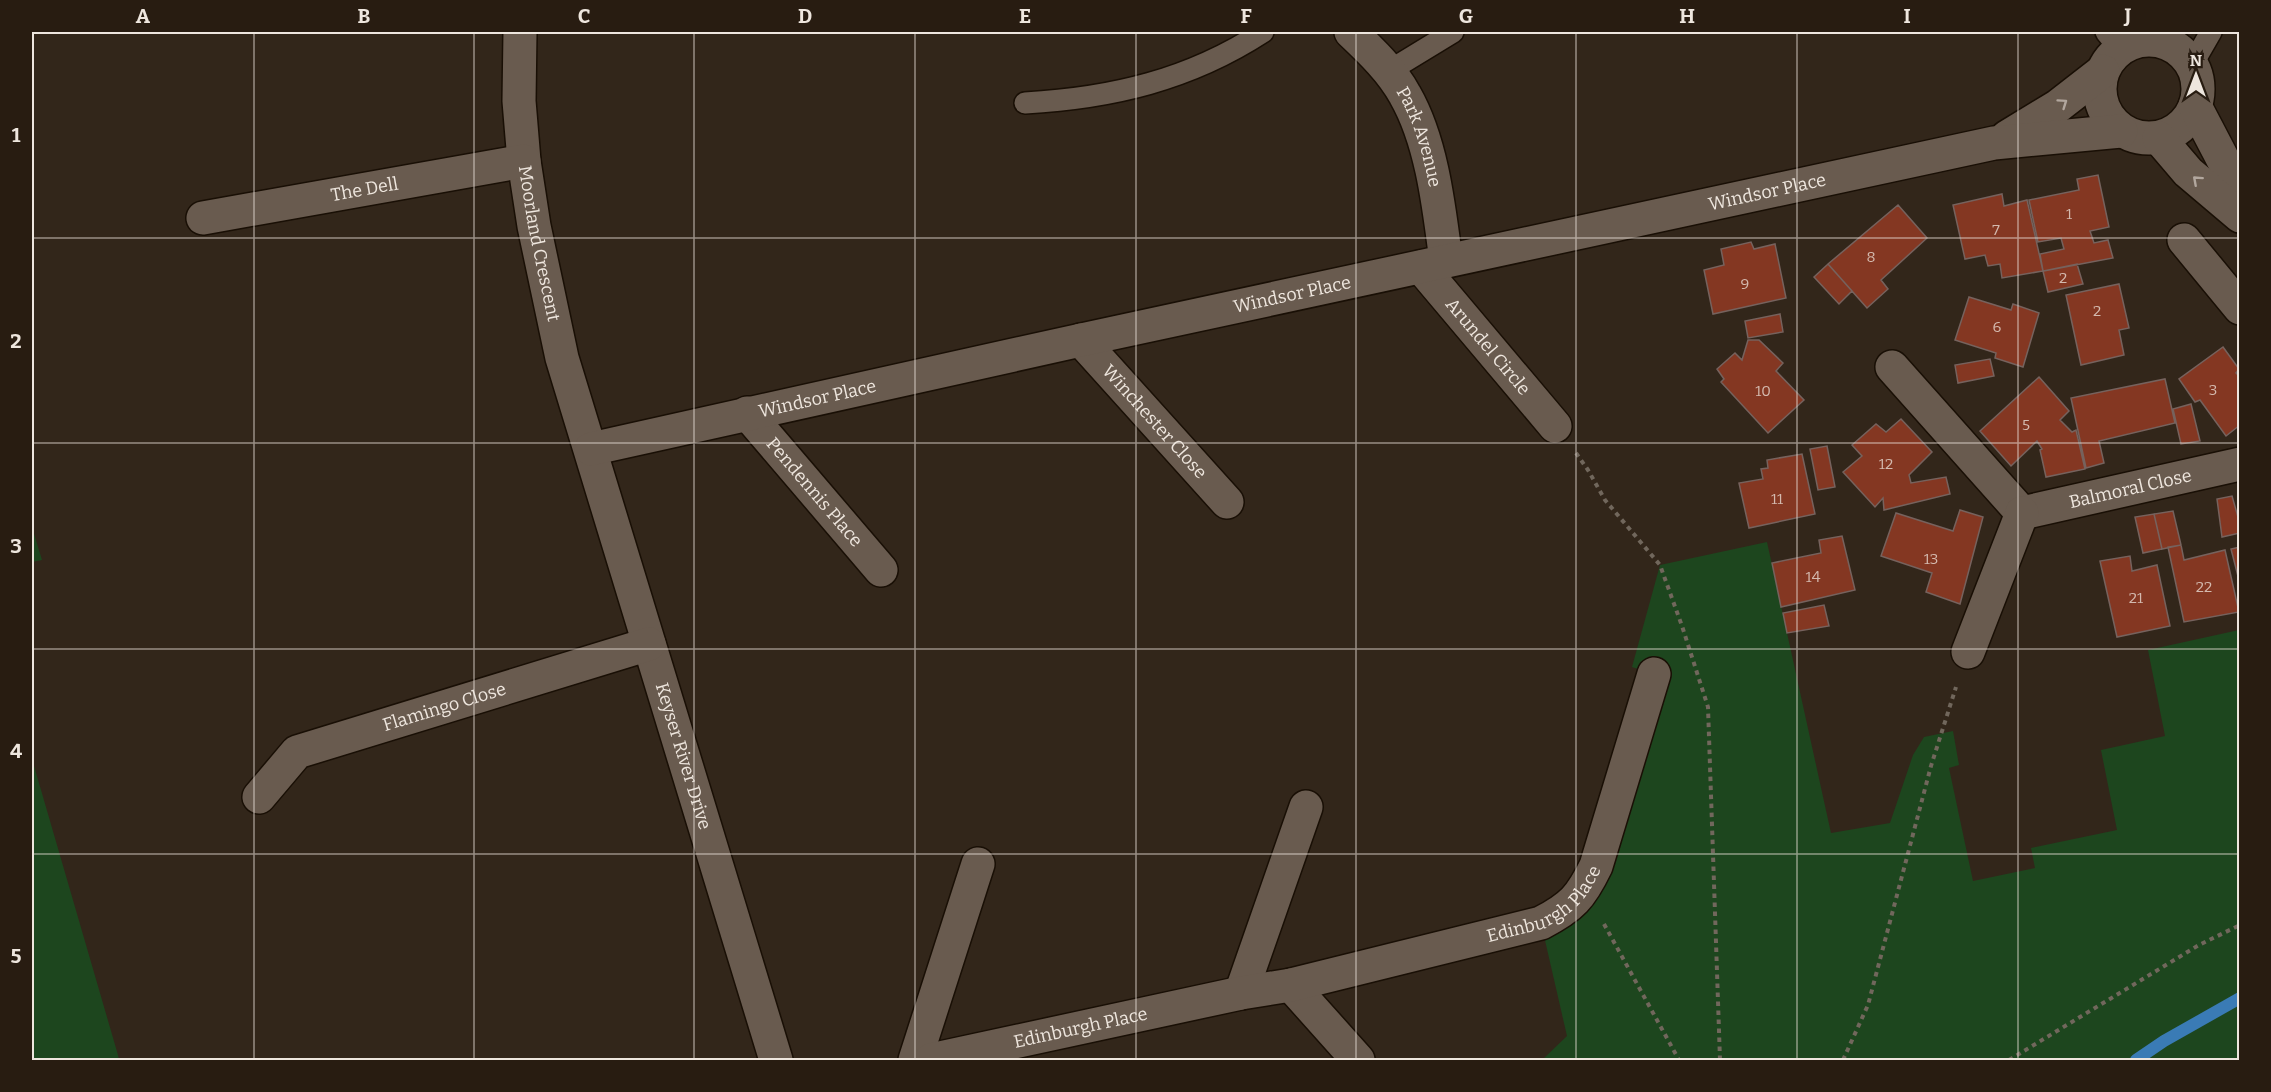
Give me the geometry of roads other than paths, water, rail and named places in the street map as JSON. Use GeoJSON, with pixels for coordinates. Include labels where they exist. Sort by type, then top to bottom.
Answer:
{"type":"FeatureCollection","features":[{"type":"Feature","properties":{"kind":"street","name":"Moorland Crescent"},"geometry":{"type":"LineString","coordinates":[[520,32],[519,101],[524,161],[534,226],[562,358],[591,449]]}},
{"type":"Feature","properties":{"kind":"street","name":"Park Avenue"},"geometry":{"type":"LineString","coordinates":[[1351,32],[1389,70],[1405,93],[1418,121],[1439,211],[1433,264]]}},
{"type":"Feature","properties":{"kind":"street"},"geometry":{"type":"LineString","coordinates":[[2162,42],[2179,50],[2192,65],[2199,85],[2195,106],[2181,127],[2159,138],[2139,138],[2121,131],[2106,114],[2100,93],[2123,45],[2162,42]]}},
{"type":"Feature","properties":{"kind":"street","name":"Windsor Place"},"geometry":{"type":"LineString","coordinates":[[1994,143],[2058,106],[2123,45]]}},
{"type":"Feature","properties":{"kind":"street"},"geometry":{"type":"LineString","coordinates":[[2195,106],[2240,192]]}},
{"type":"Feature","properties":{"kind":"street","name":"Windsor Place"},"geometry":{"type":"LineString","coordinates":[[591,449],[1081,340],[1994,143],[2121,131]]}},
{"type":"Feature","properties":{"kind":"street"},"geometry":{"type":"LineString","coordinates":[[2159,138],[2188,172],[2240,216]]}},
{"type":"Feature","properties":{"kind":"street","name":"The Dell"},"geometry":{"type":"LineString","coordinates":[[203,218],[524,161]]}},
{"type":"Feature","properties":{"kind":"street"},"geometry":{"type":"LineString","coordinates":[[2184,240],[2240,308]]}},
{"type":"Feature","properties":{"kind":"street","name":"Arundel Circle"},"geometry":{"type":"LineString","coordinates":[[1433,264],[1555,426]]}},
{"type":"Feature","properties":{"kind":"street","name":"Winchester Close"},"geometry":{"type":"LineString","coordinates":[[1081,340],[1227,502]]}},
{"type":"Feature","properties":{"kind":"street"},"geometry":{"type":"LineString","coordinates":[[1892,367],[2022,513],[1968,652]]}},
{"type":"Feature","properties":{"kind":"street","name":"Pendennis Place"},"geometry":{"type":"LineString","coordinates":[[747,413],[881,570]]}},
{"type":"Feature","properties":{"kind":"street","name":"Keyser River Drive"},"geometry":{"type":"LineString","coordinates":[[591,449],[776,1060]]}},
{"type":"Feature","properties":{"kind":"street","name":"Balmoral Close"},"geometry":{"type":"LineString","coordinates":[[2022,513],[2240,464]]}},
{"type":"Feature","properties":{"kind":"street","name":"Flamingo Close"},"geometry":{"type":"LineString","coordinates":[[259,797],[297,752],[649,645]]}},
{"type":"Feature","properties":{"kind":"street","name":"Edinburgh Place"},"geometry":{"type":"LineString","coordinates":[[949,1058],[1240,993],[1290,985],[1541,923],[1565,911],[1584,889],[1596,866],[1654,674]]}},
{"type":"Feature","properties":{"kind":"street"},"geometry":{"type":"LineString","coordinates":[[1240,993],[1306,807]]}},
{"type":"Feature","properties":{"kind":"street"},"geometry":{"type":"LineString","coordinates":[[915,1060],[978,864]]}},
{"type":"Feature","properties":{"kind":"street"},"geometry":{"type":"LineString","coordinates":[[1290,985],[1358,1060]]}},
{"type":"Feature","properties":{"kind":"lane"},"geometry":{"type":"LineString","coordinates":[[1025,103],[1107,95],[1156,83],[1202,65],[1263,32]]}},
{"type":"Feature","properties":{"kind":"lane"},"geometry":{"type":"LineString","coordinates":[[1389,70],[1453,32]]}},
{"type":"Feature","properties":{"kind":"lane"},"geometry":{"type":"LineString","coordinates":[[2192,65],[2211,32]]}},
{"type":"Feature","properties":{"kind":"waterway"},"geometry":{"type":"LineString","coordinates":[[2136,1060],[2164,1041],[2240,998]]}}]}
